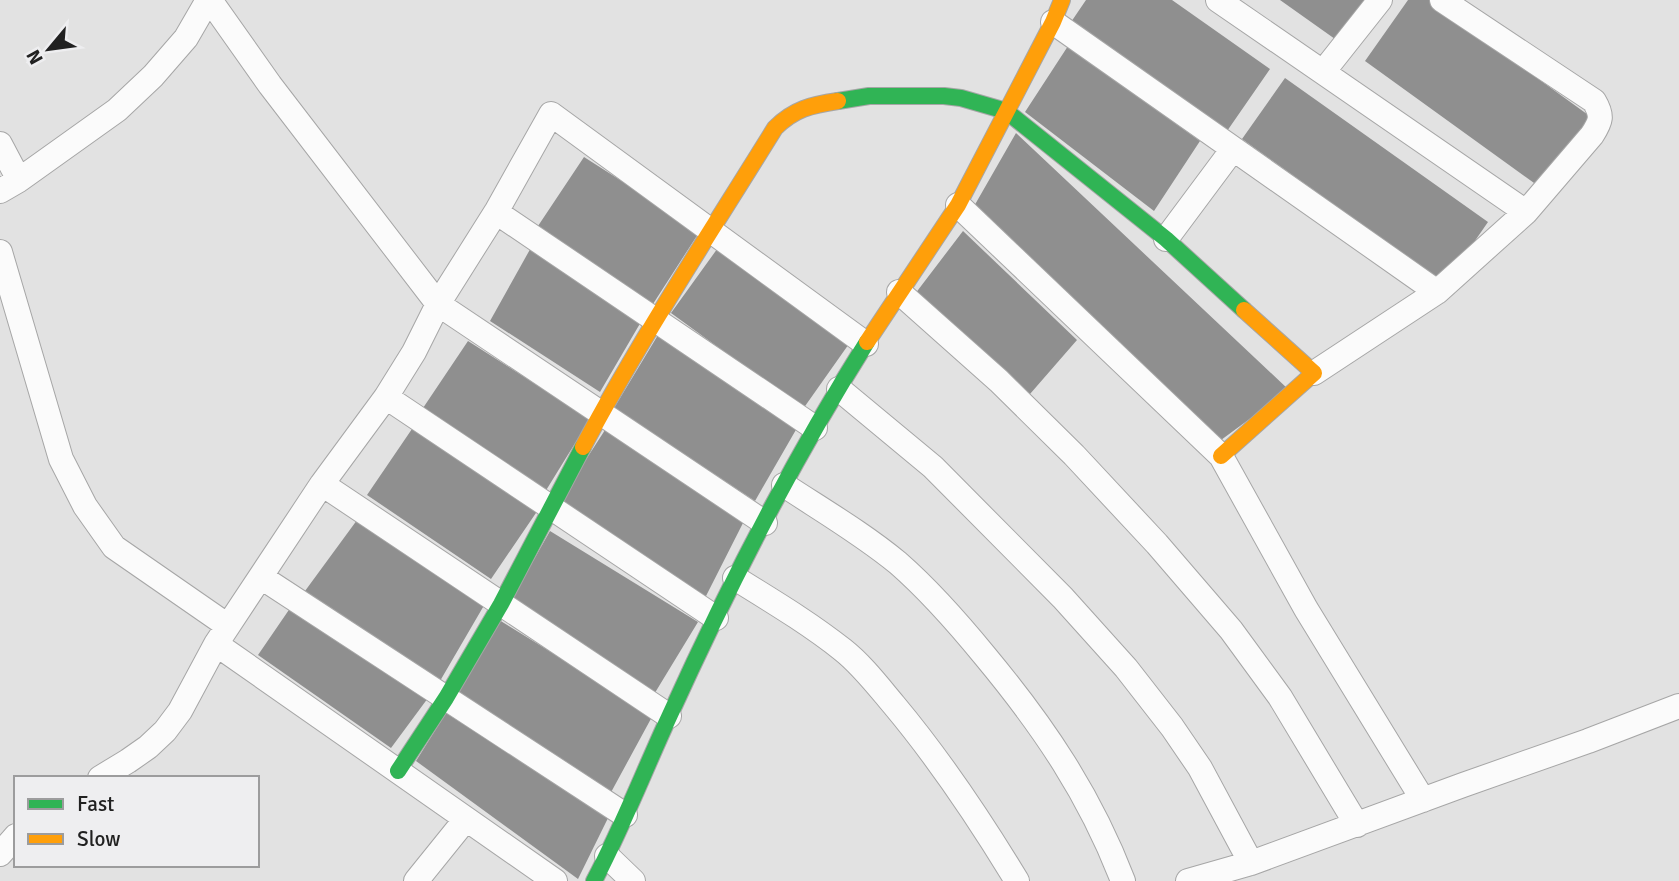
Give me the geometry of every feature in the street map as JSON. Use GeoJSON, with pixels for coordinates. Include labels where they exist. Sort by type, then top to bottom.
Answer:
{"type":"FeatureCollection","features":[{"type":"Feature","properties":{"kind":"street"},"geometry":{"type":"LineString","coordinates":[[0,144],[9,186],[117,110],[153,76],[186,38],[209,0],[270,85],[438,304],[765,523]]}},
{"type":"Feature","properties":{"kind":"street"},"geometry":{"type":"LineString","coordinates":[[1218,0],[1526,212]]}},
{"type":"Feature","properties":{"kind":"street"},"geometry":{"type":"LineString","coordinates":[[1323,72],[1380,0]]}},
{"type":"Feature","properties":{"kind":"street"},"geometry":{"type":"LineString","coordinates":[[1221,456],[1314,373],[1437,292],[1526,212],[1592,135],[1599,123],[1601,117],[1594,101],[1442,0]]}},
{"type":"Feature","properties":{"kind":"street"},"geometry":{"type":"LineString","coordinates":[[594,881],[735,578],[784,485],[866,344],[958,205],[1057,11],[1233,149],[1437,292]]}},
{"type":"Feature","properties":{"kind":"street"},"geometry":{"type":"LineString","coordinates":[[398,771],[446,698],[501,604],[601,413],[656,320],[775,128],[786,117],[800,109],[869,96],[914,95],[961,98],[1006,111],[1166,239],[1314,373]]}},
{"type":"Feature","properties":{"kind":"street"},"geometry":{"type":"LineString","coordinates":[[103,776],[148,747],[180,711],[222,635],[414,352],[438,304],[496,212],[551,114],[866,344]]}},
{"type":"Feature","properties":{"kind":"street"},"geometry":{"type":"LineString","coordinates":[[1166,239],[1233,149]]}},
{"type":"Feature","properties":{"kind":"street"},"geometry":{"type":"LineString","coordinates":[[958,205],[1221,456],[1306,609],[1423,800]]}},
{"type":"Feature","properties":{"kind":"street"},"geometry":{"type":"LineString","coordinates":[[496,212],[815,428]]}},
{"type":"Feature","properties":{"kind":"street"},"geometry":{"type":"LineString","coordinates":[[0,252],[61,459],[85,506],[114,547],[222,635],[398,771],[555,881]]}},
{"type":"Feature","properties":{"kind":"street"},"geometry":{"type":"LineString","coordinates":[[899,292],[999,381],[1065,445],[1166,554],[1231,630],[1280,696],[1357,825]]}},
{"type":"Feature","properties":{"kind":"street"},"geometry":{"type":"LineString","coordinates":[[839,389],[933,467],[1063,598],[1126,668],[1172,727],[1199,768],[1251,863]]}},
{"type":"Feature","properties":{"kind":"street"},"geometry":{"type":"LineString","coordinates":[[386,397],[716,618]]}},
{"type":"Feature","properties":{"kind":"street"},"geometry":{"type":"LineString","coordinates":[[322,484],[669,716]]}},
{"type":"Feature","properties":{"kind":"street"},"geometry":{"type":"LineString","coordinates":[[784,485],[897,562],[961,626],[1018,695],[1071,772],[1095,815],[1124,881]]}},
{"type":"Feature","properties":{"kind":"street"},"geometry":{"type":"LineString","coordinates":[[261,577],[625,815]]}},
{"type":"Feature","properties":{"kind":"street"},"geometry":{"type":"LineString","coordinates":[[735,578],[793,614],[844,651],[875,682],[930,751],[983,826],[1017,881]]}},
{"type":"Feature","properties":{"kind":"street"},"geometry":{"type":"LineString","coordinates":[[1188,881],[1251,863],[1679,706]]}},
{"type":"Feature","properties":{"kind":"street"},"geometry":{"type":"LineString","coordinates":[[416,881],[466,819]]}},
{"type":"Feature","properties":{"kind":"street"},"geometry":{"type":"LineString","coordinates":[[0,854],[14,838]]}},
{"type":"Feature","properties":{"kind":"street"},"geometry":{"type":"LineString","coordinates":[[607,856],[633,881]]}},
{"type":"Feature","properties":{"kind":"building"},"geometry":{"type":"Polygon","coordinates":[[[1086,0],[1172,0],[1270,69],[1225,134],[1069,25],[1086,0]]]}},
{"type":"Feature","properties":{"kind":"building"},"geometry":{"type":"Polygon","coordinates":[[[1280,0],[1367,0],[1335,39],[1280,0]]]}},
{"type":"Feature","properties":{"kind":"building"},"geometry":{"type":"Polygon","coordinates":[[[1408,0],[1429,0],[1591,117],[1541,188],[1365,61],[1408,0]]]}},
{"type":"Feature","properties":{"kind":"building"},"geometry":{"type":"Polygon","coordinates":[[[1068,46],[1200,141],[1154,211],[1025,112],[1068,46]]]}},
{"type":"Feature","properties":{"kind":"building"},"geometry":{"type":"Polygon","coordinates":[[[1285,78],[1488,222],[1445,284],[1242,139],[1285,78]]]}},
{"type":"Feature","properties":{"kind":"building"},"geometry":{"type":"Polygon","coordinates":[[[1016,133],[1289,390],[1221,440],[973,208],[1016,133]]]}},
{"type":"Feature","properties":{"kind":"building"},"geometry":{"type":"Polygon","coordinates":[[[584,157],[700,231],[653,304],[536,229],[584,157]]]}},
{"type":"Feature","properties":{"kind":"building"},"geometry":{"type":"Polygon","coordinates":[[[963,231],[1077,340],[1030,394],[915,294],[963,231]]]}},
{"type":"Feature","properties":{"kind":"building"},"geometry":{"type":"Polygon","coordinates":[[[533,244],[645,315],[600,392],[490,321],[533,244]]]}},
{"type":"Feature","properties":{"kind":"building"},"geometry":{"type":"Polygon","coordinates":[[[720,245],[851,341],[803,409],[671,313],[720,245]]]}},
{"type":"Feature","properties":{"kind":"building"},"geometry":{"type":"Polygon","coordinates":[[[658,335],[797,428],[755,501],[614,408],[658,335]]]}},
{"type":"Feature","properties":{"kind":"building"},"geometry":{"type":"Polygon","coordinates":[[[468,341],[590,419],[545,492],[421,411],[468,341]]]}},
{"type":"Feature","properties":{"kind":"building"},"geometry":{"type":"Polygon","coordinates":[[[414,426],[538,510],[491,579],[367,495],[414,426]]]}},
{"type":"Feature","properties":{"kind":"building"},"geometry":{"type":"Polygon","coordinates":[[[605,430],[743,523],[705,598],[556,506],[605,430]]]}},
{"type":"Feature","properties":{"kind":"building"},"geometry":{"type":"Polygon","coordinates":[[[360,516],[486,602],[440,681],[305,591],[360,516]]]}},
{"type":"Feature","properties":{"kind":"building"},"geometry":{"type":"Polygon","coordinates":[[[550,531],[698,622],[653,696],[510,602],[550,531]]]}},
{"type":"Feature","properties":{"kind":"building"},"geometry":{"type":"Polygon","coordinates":[[[295,601],[428,698],[391,748],[258,655],[295,601]]]}},
{"type":"Feature","properties":{"kind":"building"},"geometry":{"type":"Polygon","coordinates":[[[496,618],[653,715],[609,796],[459,693],[496,618]]]}},
{"type":"Feature","properties":{"kind":"building"},"geometry":{"type":"Polygon","coordinates":[[[446,713],[609,816],[578,879],[416,761],[446,713]]]}},
{"type":"Feature","properties":{"kind":"traffic: fast"},"geometry":{"type":"LineString","coordinates":[[838,101],[869,96],[944,96],[1006,111],[1166,239],[1244,310]]}},
{"type":"Feature","properties":{"kind":"traffic: fast"},"geometry":{"type":"LineString","coordinates":[[594,881],[737,573],[787,479],[867,342]]}},
{"type":"Feature","properties":{"kind":"traffic: fast"},"geometry":{"type":"LineString","coordinates":[[398,771],[446,698],[501,604],[583,447]]}},
{"type":"Feature","properties":{"kind":"traffic: slow"},"geometry":{"type":"LineString","coordinates":[[867,342],[958,205],[1062,0]]}},
{"type":"Feature","properties":{"kind":"traffic: slow"},"geometry":{"type":"LineString","coordinates":[[583,447],[652,326],[775,128],[789,116],[804,109],[838,101]]}},
{"type":"Feature","properties":{"kind":"traffic: slow"},"geometry":{"type":"LineString","coordinates":[[1221,456],[1314,373],[1244,310]]}}]}
